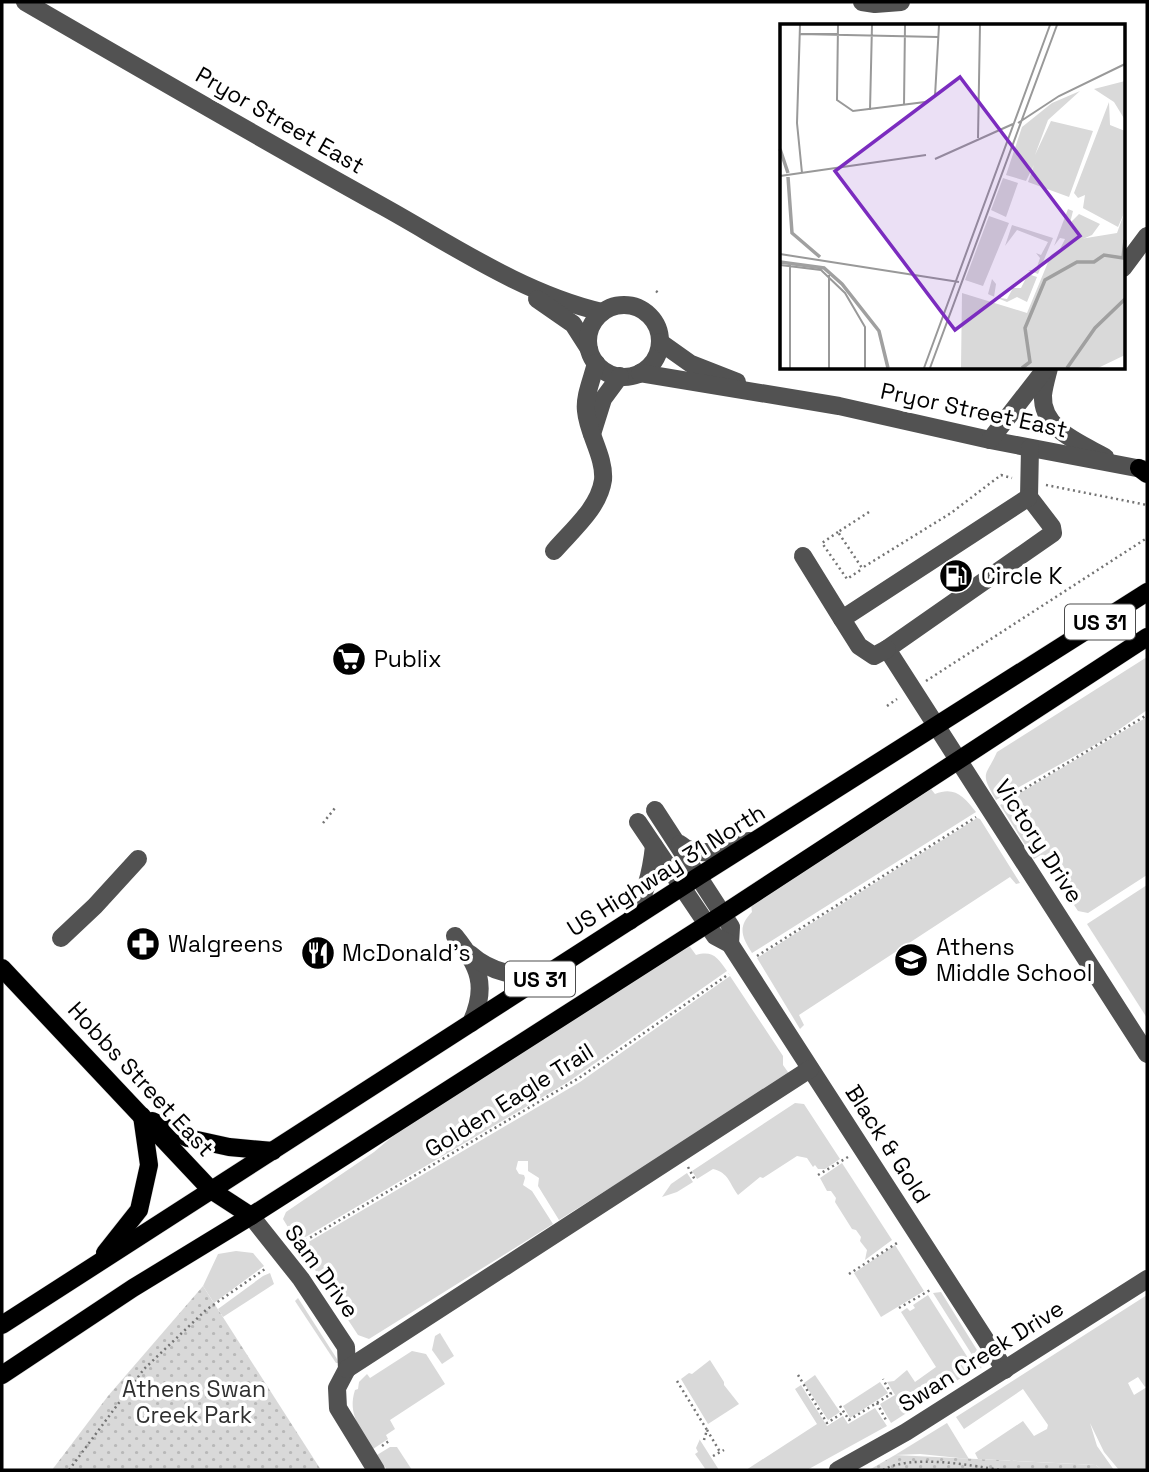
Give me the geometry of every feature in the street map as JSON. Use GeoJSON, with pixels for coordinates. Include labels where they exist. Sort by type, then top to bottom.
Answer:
{"type":"FeatureCollection","features":[{"type":"Feature","properties":{"kind":"main road","name":"US Highway 31 North"},"geometry":{"type":"LineString","coordinates":[[211,1190],[1147,592]]}},
{"type":"Feature","properties":{"kind":"main road","name":"US 31"},"geometry":{"type":"LineString","coordinates":[[2,1376],[134,1288],[723,914],[1147,637]]}},
{"type":"Feature","properties":{"kind":"main road","name":"Hobbs Street East"},"geometry":{"type":"LineString","coordinates":[[2,968],[211,1190],[251,1216]]}},
{"type":"Feature","properties":{"kind":"main road"},"geometry":{"type":"LineString","coordinates":[[142,1116],[188,1138],[229,1147],[273,1151]]}},
{"type":"Feature","properties":{"kind":"main road"},"geometry":{"type":"LineString","coordinates":[[97,1263],[139,1210],[149,1165],[142,1116]]}},
{"type":"Feature","properties":{"kind":"main road","name":"US 31"},"geometry":{"type":"LineString","coordinates":[[2,1325],[211,1190]]}},
{"type":"Feature","properties":{"kind":"street","name":"Pryor Street East"},"geometry":{"type":"LineString","coordinates":[[25,2],[512,279],[558,300],[602,312]]}},
{"type":"Feature","properties":{"kind":"street"},"geometry":{"type":"LineString","coordinates":[[862,2],[901,2]]}},
{"type":"Feature","properties":{"kind":"street"},"geometry":{"type":"LineString","coordinates":[[1124,267],[1147,236]]}},
{"type":"Feature","properties":{"kind":"street","name":"Pryor Street East"},"geometry":{"type":"LineString","coordinates":[[512,279],[573,324],[593,358]]}},
{"type":"Feature","properties":{"kind":"street"},"geometry":{"type":"LineString","coordinates":[[554,551],[590,510],[603,480],[602,466],[591,438],[585,409],[593,358],[588,341],[590,330],[602,312],[621,305],[640,309],[655,323],[660,342],[654,360],[640,373],[620,376],[607,372],[593,358]]}},
{"type":"Feature","properties":{"kind":"street","name":"Pryor Street East"},"geometry":{"type":"LineString","coordinates":[[660,342],[691,363],[732,379],[749,390]]}},
{"type":"Feature","properties":{"kind":"street"},"geometry":{"type":"LineString","coordinates":[[990,440],[1046,369]]}},
{"type":"Feature","properties":{"kind":"street"},"geometry":{"type":"LineString","coordinates":[[1047,369],[1043,396],[1046,416],[1063,433],[1117,464]]}},
{"type":"Feature","properties":{"kind":"street","name":"Pryor Street East"},"geometry":{"type":"LineString","coordinates":[[640,373],[839,406],[990,440],[1145,470]]}},
{"type":"Feature","properties":{"kind":"street"},"geometry":{"type":"LineString","coordinates":[[591,438],[603,399],[620,376]]}},
{"type":"Feature","properties":{"kind":"street"},"geometry":{"type":"LineString","coordinates":[[803,556],[864,651],[874,656],[1053,533],[1052,527],[1029,497],[1030,448]]}},
{"type":"Feature","properties":{"kind":"street"},"geometry":{"type":"LineString","coordinates":[[842,619],[1029,497]]}},
{"type":"Feature","properties":{"kind":"street","name":"Victory Drive"},"geometry":{"type":"LineString","coordinates":[[887,649],[1147,1054]]}},
{"type":"Feature","properties":{"kind":"street","name":"Black & Gold"},"geometry":{"type":"LineString","coordinates":[[655,810],[731,927],[730,944]]}},
{"type":"Feature","properties":{"kind":"street","name":"Black & Gold"},"geometry":{"type":"LineString","coordinates":[[638,822],[715,936],[730,944],[1005,1370]]}},
{"type":"Feature","properties":{"kind":"street"},"geometry":{"type":"LineString","coordinates":[[676,841],[686,849],[699,853],[759,839]]}},
{"type":"Feature","properties":{"kind":"street"},"geometry":{"type":"LineString","coordinates":[[630,921],[649,884],[654,846]]}},
{"type":"Feature","properties":{"kind":"street"},"geometry":{"type":"LineString","coordinates":[[61,938],[138,859]]}},
{"type":"Feature","properties":{"kind":"street"},"geometry":{"type":"LineString","coordinates":[[471,1023],[478,1004],[480,985],[475,966],[460,943],[483,964],[501,972],[543,977]]}},
{"type":"Feature","properties":{"kind":"street"},"geometry":{"type":"LineString","coordinates":[[346,1369],[810,1069]]}},
{"type":"Feature","properties":{"kind":"street","name":"Sam Drive"},"geometry":{"type":"LineString","coordinates":[[251,1216],[301,1279],[346,1347],[346,1369],[337,1388],[338,1408],[376,1470]]}},
{"type":"Feature","properties":{"kind":"street","name":"Swan Creek Drive"},"geometry":{"type":"LineString","coordinates":[[838,1470],[906,1432],[1147,1279]]}},
{"type":"Feature","properties":{"kind":"path"},"geometry":{"type":"LineString","coordinates":[[838,532],[822,543],[847,579],[862,568]]}},
{"type":"Feature","properties":{"kind":"path"},"geometry":{"type":"LineString","coordinates":[[887,706],[1147,538]]}},
{"type":"Feature","properties":{"kind":"path"},"geometry":{"type":"LineString","coordinates":[[1000,804],[1147,715]]}},
{"type":"Feature","properties":{"kind":"path"},"geometry":{"type":"LineString","coordinates":[[323,823],[335,808]]}},
{"type":"Feature","properties":{"kind":"path"},"geometry":{"type":"LineString","coordinates":[[754,957],[978,815]]}},
{"type":"Feature","properties":{"kind":"path","name":"Golden Eagle Trail"},"geometry":{"type":"LineString","coordinates":[[294,1247],[579,1078],[734,970]]}},
{"type":"Feature","properties":{"kind":"path"},"geometry":{"type":"LineString","coordinates":[[818,1175],[862,1150]]}},
{"type":"Feature","properties":{"kind":"path"},"geometry":{"type":"LineString","coordinates":[[688,1167],[695,1180]]}},
{"type":"Feature","properties":{"kind":"path"},"geometry":{"type":"LineString","coordinates":[[849,1274],[897,1242]]}},
{"type":"Feature","properties":{"kind":"path"},"geometry":{"type":"LineString","coordinates":[[69,1470],[144,1369],[206,1310],[265,1269]]}},
{"type":"Feature","properties":{"kind":"path"},"geometry":{"type":"LineString","coordinates":[[899,1308],[947,1280]]}},
{"type":"Feature","properties":{"kind":"path"},"geometry":{"type":"LineString","coordinates":[[798,1375],[827,1423],[844,1412]]}},
{"type":"Feature","properties":{"kind":"path"},"geometry":{"type":"LineString","coordinates":[[840,1406],[849,1420],[877,1404],[891,1394],[883,1379]]}},
{"type":"Feature","properties":{"kind":"path"},"geometry":{"type":"LineString","coordinates":[[677,1381],[722,1451],[713,1456]]}},
{"type":"Feature","properties":{"kind":"path"},"geometry":{"type":"LineString","coordinates":[[877,1404],[890,1427]]}},
{"type":"Feature","properties":{"kind":"path"},"geometry":{"type":"LineString","coordinates":[[704,1440],[707,1430]]}},
{"type":"Feature","properties":{"kind":"path"},"geometry":{"type":"LineString","coordinates":[[383,1445],[389,1441]]}},
{"type":"Feature","properties":{"kind":"path"},"geometry":{"type":"LineString","coordinates":[[883,1470],[892,1465],[954,1462],[1000,1470]]}},
{"type":"Feature","properties":{"kind":"green space"},"geometry":{"type":"Polygon","coordinates":[[[1147,657],[1147,710],[1107,738],[996,800],[987,784],[986,775],[997,752],[1147,657]]]}},
{"type":"Feature","properties":{"kind":"green space"},"geometry":{"type":"Polygon","coordinates":[[[1147,717],[1147,875],[1088,913],[1078,911],[1041,855],[1034,859],[1000,805],[1147,717]]]}},
{"type":"Feature","properties":{"kind":"green space"},"geometry":{"type":"Polygon","coordinates":[[[931,789],[935,794],[948,791],[958,794],[976,812],[752,953],[743,932],[744,922],[752,912],[751,905],[931,789]]]}},
{"type":"Feature","properties":{"kind":"green space"},"geometry":{"type":"Polygon","coordinates":[[[977,818],[1020,883],[1016,884],[1010,877],[799,1015],[804,1025],[800,1029],[757,958],[977,818]]]}},
{"type":"Feature","properties":{"kind":"green space"},"geometry":{"type":"Polygon","coordinates":[[[1147,885],[1147,1018],[1087,924],[1147,885]]]}},
{"type":"Feature","properties":{"kind":"green space"},"geometry":{"type":"Polygon","coordinates":[[[688,944],[696,955],[715,956],[727,971],[568,1082],[297,1242],[283,1219],[286,1212],[374,1152],[399,1131],[688,944]]]}},
{"type":"Feature","properties":{"kind":"green space"},"geometry":{"type":"Polygon","coordinates":[[[730,976],[783,1056],[783,1065],[790,1075],[559,1220],[538,1186],[539,1178],[528,1171],[528,1161],[518,1161],[516,1169],[519,1174],[524,1175],[523,1185],[532,1191],[553,1224],[369,1339],[358,1335],[300,1247],[580,1082],[730,976]]]}},
{"type":"Feature","properties":{"kind":"green space"},"geometry":{"type":"Polygon","coordinates":[[[795,1103],[804,1104],[840,1159],[825,1169],[818,1169],[815,1165],[813,1167],[807,1158],[797,1156],[763,1178],[760,1177],[738,1195],[726,1176],[713,1169],[697,1179],[692,1171],[795,1103]]]}},
{"type":"Feature","properties":{"kind":"green space"},"geometry":{"type":"Polygon","coordinates":[[[842,1163],[892,1240],[865,1260],[867,1250],[860,1241],[861,1237],[852,1229],[835,1202],[836,1198],[831,1191],[827,1191],[820,1178],[842,1163]]]}},
{"type":"Feature","properties":{"kind":"green space"},"geometry":{"type":"Polygon","coordinates":[[[687,1173],[693,1182],[662,1197],[671,1184],[687,1173]]]}},
{"type":"Feature","properties":{"kind":"green space"},"geometry":{"type":"Polygon","coordinates":[[[895,1245],[924,1291],[881,1317],[854,1273],[895,1245]]]}},
{"type":"Feature","properties":{"kind":"green space"},"geometry":{"type":"Polygon","coordinates":[[[236,1251],[253,1253],[264,1266],[214,1303],[203,1286],[218,1254],[236,1251]]]}},
{"type":"Feature","properties":{"kind":"green space"},"geometry":{"type":"Polygon","coordinates":[[[270,1273],[274,1284],[223,1317],[218,1309],[270,1273]]]}},
{"type":"Feature","properties":{"kind":"green space","name":"Athens Swan Creek Park"},"geometry":{"type":"Polygon","coordinates":[[[203,1286],[321,1470],[52,1470],[108,1396],[203,1286]]]}},
{"type":"Feature","properties":{"kind":"green space"},"geometry":{"type":"Polygon","coordinates":[[[941,1292],[977,1350],[977,1358],[981,1356],[981,1369],[933,1293],[941,1292]]]}},
{"type":"Feature","properties":{"kind":"green space"},"geometry":{"type":"Polygon","coordinates":[[[928,1295],[975,1369],[891,1423],[880,1404],[895,1395],[887,1382],[894,1381],[907,1370],[915,1382],[936,1367],[901,1312],[907,1308],[910,1311],[915,1308],[913,1305],[928,1295]]]}},
{"type":"Feature","properties":{"kind":"green space"},"geometry":{"type":"Polygon","coordinates":[[[1147,1295],[1147,1385],[1145,1387],[1138,1377],[1128,1383],[1134,1395],[1147,1387],[1147,1470],[1119,1470],[1104,1452],[1090,1423],[1097,1446],[1114,1470],[1102,1470],[1096,1465],[978,1459],[975,1453],[1023,1421],[1034,1436],[1047,1429],[1048,1425],[1023,1389],[964,1429],[956,1417],[1147,1295]]]}},
{"type":"Feature","properties":{"kind":"green space"},"geometry":{"type":"Polygon","coordinates":[[[298,1298],[339,1363],[336,1363],[295,1301],[298,1298]]]}},
{"type":"Feature","properties":{"kind":"green space"},"geometry":{"type":"Polygon","coordinates":[[[440,1333],[454,1356],[442,1364],[432,1350],[435,1336],[440,1333]]]}},
{"type":"Feature","properties":{"kind":"green space"},"geometry":{"type":"Polygon","coordinates":[[[412,1351],[426,1354],[445,1384],[390,1420],[395,1429],[386,1435],[388,1439],[373,1449],[354,1414],[355,1390],[367,1374],[370,1378],[412,1351]]]}},
{"type":"Feature","properties":{"kind":"green space"},"geometry":{"type":"Polygon","coordinates":[[[710,1360],[739,1404],[708,1424],[681,1379],[710,1360]]]}},
{"type":"Feature","properties":{"kind":"green space"},"geometry":{"type":"Polygon","coordinates":[[[815,1375],[840,1412],[828,1420],[804,1383],[815,1375]]]}},
{"type":"Feature","properties":{"kind":"green space"},"geometry":{"type":"Polygon","coordinates":[[[880,1382],[888,1393],[850,1418],[843,1406],[880,1382]]]}},
{"type":"Feature","properties":{"kind":"green space"},"geometry":{"type":"Polygon","coordinates":[[[801,1385],[827,1426],[843,1416],[848,1424],[875,1408],[887,1426],[807,1470],[746,1470],[817,1424],[795,1389],[801,1385]]]}},
{"type":"Feature","properties":{"kind":"green space"},"geometry":{"type":"Polygon","coordinates":[[[947,1423],[969,1459],[920,1454],[895,1455],[947,1423]]]}},
{"type":"Feature","properties":{"kind":"green space"},"geometry":{"type":"Polygon","coordinates":[[[700,1439],[719,1470],[706,1470],[695,1454],[698,1452],[696,1448],[700,1439]]]}},
{"type":"Feature","properties":{"kind":"green space"},"geometry":{"type":"Polygon","coordinates":[[[390,1447],[397,1447],[412,1470],[387,1470],[377,1455],[390,1447]]]}},
{"type":"Feature","properties":{"kind":"green space"},"geometry":{"type":"Polygon","coordinates":[[[895,1455],[1096,1465],[1102,1470],[869,1470],[895,1455]]]}},
{"type":"Feature","properties":{"kind":"place","name":"Circle K"},"geometry":{"type":"Point","coordinates":[956,576]}},
{"type":"Feature","properties":{"kind":"place","name":"Publix"},"geometry":{"type":"Point","coordinates":[349,659]}},
{"type":"Feature","properties":{"kind":"place","name":"Walgreens"},"geometry":{"type":"Point","coordinates":[143,944]}},
{"type":"Feature","properties":{"kind":"place","name":"McDonald's"},"geometry":{"type":"Point","coordinates":[318,953]}},
{"type":"Feature","properties":{"kind":"place","name":"Athens Middle School"},"geometry":{"type":"Point","coordinates":[911,960]}}]}
